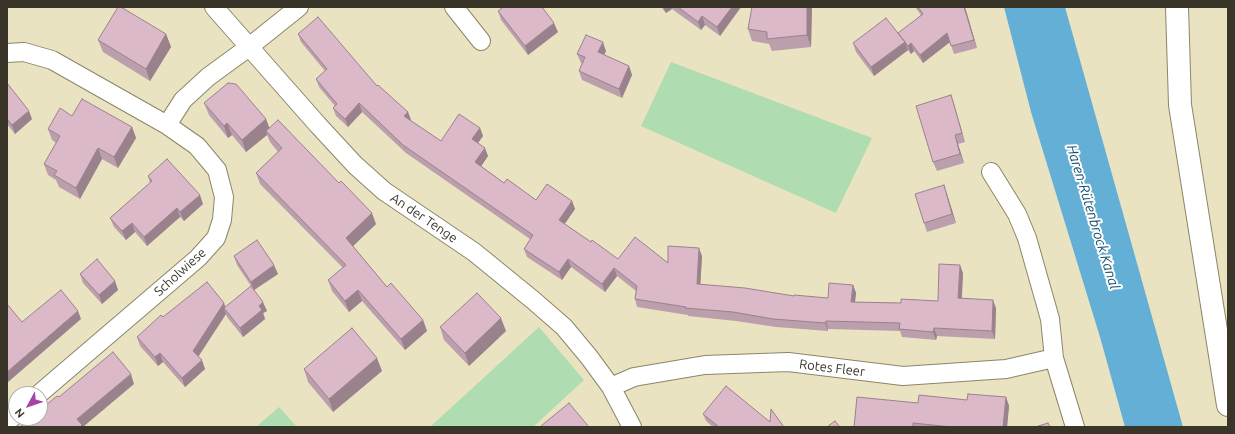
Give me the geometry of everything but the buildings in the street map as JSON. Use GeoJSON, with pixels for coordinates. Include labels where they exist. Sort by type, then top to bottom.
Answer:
{"type":"FeatureCollection","features":[{"type":"Feature","properties":{"kind":"main road"},"geometry":{"type":"LineString","coordinates":[[1177,7],[1180,104],[1228,405]]}},
{"type":"Feature","properties":{"kind":"street","name":"An der Tenge"},"geometry":{"type":"LineString","coordinates":[[214,7],[355,165],[384,191],[474,252],[564,327],[611,387],[632,427]]}},
{"type":"Feature","properties":{"kind":"street"},"geometry":{"type":"LineString","coordinates":[[167,125],[183,100],[208,77],[249,47],[299,7]]}},
{"type":"Feature","properties":{"kind":"street"},"geometry":{"type":"LineString","coordinates":[[454,7],[481,41]]}},
{"type":"Feature","properties":{"kind":"street","name":"Scholwiese"},"geometry":{"type":"LineString","coordinates":[[7,53],[24,52],[52,60],[167,125],[197,146],[217,170],[224,198],[222,220],[216,238],[198,258],[48,386]]}},
{"type":"Feature","properties":{"kind":"street"},"geometry":{"type":"LineString","coordinates":[[991,172],[1017,214],[1027,238],[1050,319],[1054,358],[1075,427]]}},
{"type":"Feature","properties":{"kind":"street","name":"Rotes Fleer"},"geometry":{"type":"LineString","coordinates":[[611,387],[634,377],[705,365],[788,362],[903,376],[1006,369],[1054,358]]}},
{"type":"Feature","properties":{"kind":"green space"},"geometry":{"type":"Polygon","coordinates":[[[671,62],[872,138],[836,213],[641,126],[671,62]]]}},
{"type":"Feature","properties":{"kind":"green space"},"geometry":{"type":"Polygon","coordinates":[[[539,327],[584,380],[533,427],[430,427],[539,327]]]}},
{"type":"Feature","properties":{"kind":"green space"},"geometry":{"type":"Polygon","coordinates":[[[279,407],[297,427],[256,427],[279,407]]]}},
{"type":"Feature","properties":{"kind":"water","name":"Haren-Rütenbrock Kanal"},"geometry":{"type":"Polygon","coordinates":[[[1004,7],[1065,7],[1183,427],[1125,427],[1100,337],[1031,112],[1004,7]]]}}]}
